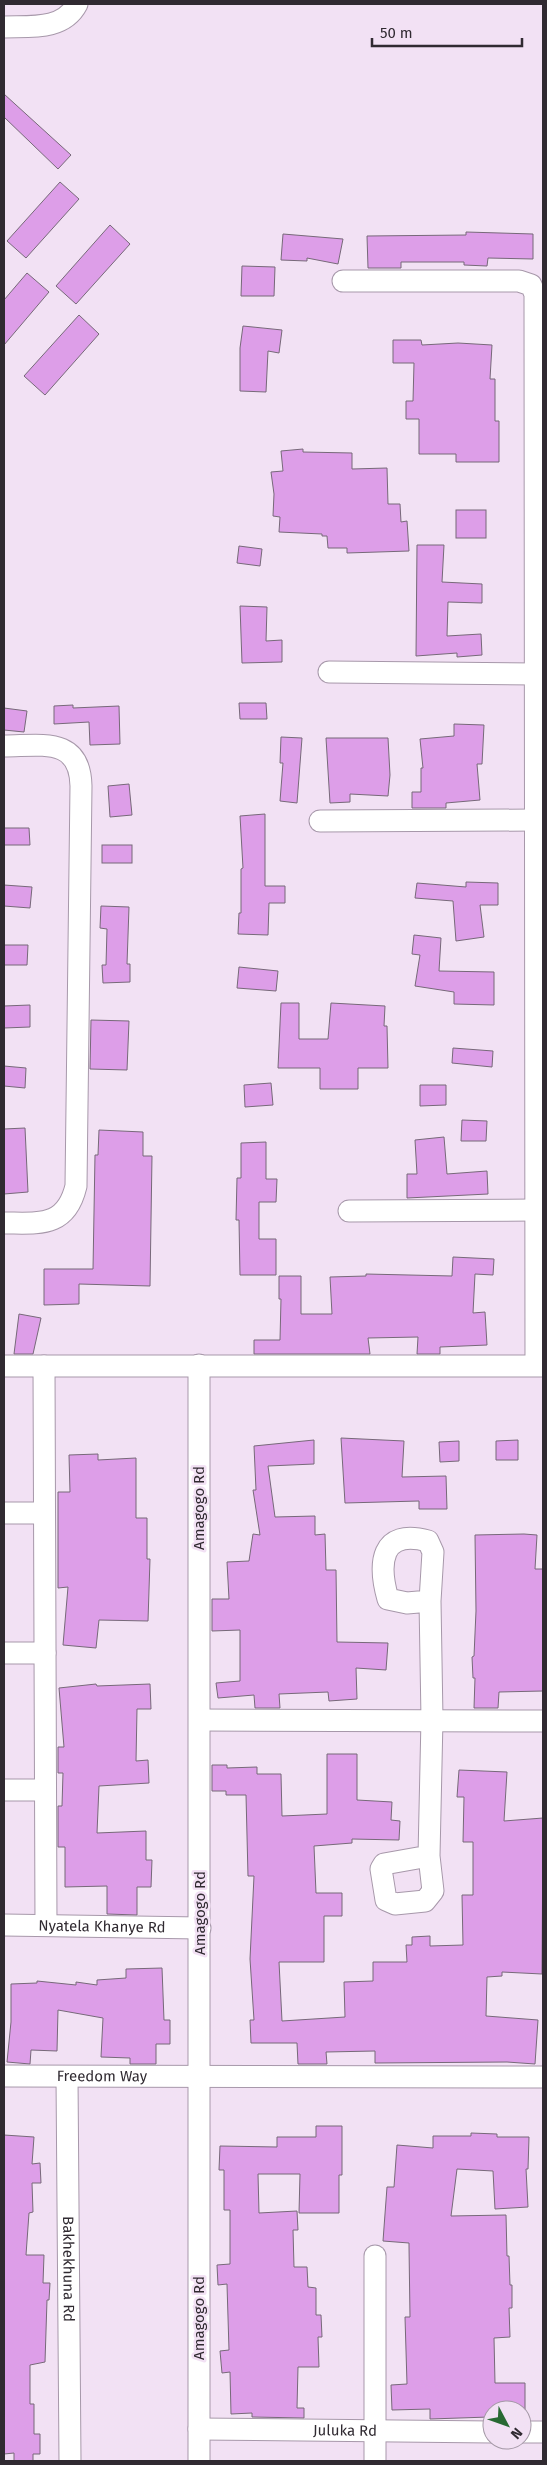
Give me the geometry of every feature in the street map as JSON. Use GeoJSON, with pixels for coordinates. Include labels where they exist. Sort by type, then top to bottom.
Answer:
{"type":"FeatureCollection","features":[{"type":"Feature","properties":{"kind":"street"},"geometry":{"type":"LineString","coordinates":[[4,27],[51,26],[74,9],[77,4]]}},
{"type":"Feature","properties":{"kind":"street"},"geometry":{"type":"LineString","coordinates":[[4,1366],[540,1366],[534,1210],[539,1091],[539,944],[535,820],[536,674],[540,550],[540,408],[535,294],[531,285],[519,281],[343,281]]}},
{"type":"Feature","properties":{"kind":"street"},"geometry":{"type":"LineString","coordinates":[[329,672],[536,674]]}},
{"type":"Feature","properties":{"kind":"street"},"geometry":{"type":"LineString","coordinates":[[4,746],[50,746],[62,749],[74,757],[81,770],[76,1186],[67,1209],[56,1218],[42,1223],[4,1223]]}},
{"type":"Feature","properties":{"kind":"street"},"geometry":{"type":"LineString","coordinates":[[320,820],[535,820]]}},
{"type":"Feature","properties":{"kind":"street"},"geometry":{"type":"LineString","coordinates":[[349,1211],[534,1210]]}},
{"type":"Feature","properties":{"kind":"street","name":"Amagogo Rd"},"geometry":{"type":"LineString","coordinates":[[199,1365],[199,2461]]}},
{"type":"Feature","properties":{"kind":"street"},"geometry":{"type":"LineString","coordinates":[[44,1366],[46,1925]]}},
{"type":"Feature","properties":{"kind":"street"},"geometry":{"type":"LineString","coordinates":[[4,1513],[44,1513]]}},
{"type":"Feature","properties":{"kind":"street"},"geometry":{"type":"LineString","coordinates":[[429,1856],[432,1719],[430,1601]]}},
{"type":"Feature","properties":{"kind":"street"},"geometry":{"type":"LineString","coordinates":[[4,1653],[45,1653]]}},
{"type":"Feature","properties":{"kind":"street"},"geometry":{"type":"LineString","coordinates":[[200,1720],[543,1720]]}},
{"type":"Feature","properties":{"kind":"street"},"geometry":{"type":"LineString","coordinates":[[4,1790],[45,1790]]}},
{"type":"Feature","properties":{"kind":"street","name":"Nyatela Khanye Rd"},"geometry":{"type":"LineString","coordinates":[[4,1926],[200,1928]]}},
{"type":"Feature","properties":{"kind":"street","name":"Freedom Way"},"geometry":{"type":"LineString","coordinates":[[4,2076],[543,2077]]}},
{"type":"Feature","properties":{"kind":"street","name":"Bakhekhuna Rd"},"geometry":{"type":"LineString","coordinates":[[67,2077],[70,2461]]}},
{"type":"Feature","properties":{"kind":"street"},"geometry":{"type":"LineString","coordinates":[[375,2256],[375,2461]]}},
{"type":"Feature","properties":{"kind":"street","name":"Juluka Rd"},"geometry":{"type":"LineString","coordinates":[[199,2429],[482,2432]]}},
{"type":"Feature","properties":{"kind":"building"},"geometry":{"type":"Polygon","coordinates":[[[4,94],[71,155],[58,169],[4,117],[4,94]]]}},
{"type":"Feature","properties":{"kind":"building"},"geometry":{"type":"Polygon","coordinates":[[[60,182],[79,199],[26,258],[7,241],[60,182]]]}},
{"type":"Feature","properties":{"kind":"building"},"geometry":{"type":"Polygon","coordinates":[[[110,225],[130,244],[76,304],[56,286],[110,225]]]}},
{"type":"Feature","properties":{"kind":"building"},"geometry":{"type":"Polygon","coordinates":[[[466,232],[533,234],[533,259],[488,258],[487,266],[464,265],[464,262],[401,262],[401,268],[368,268],[367,236],[466,235],[466,232]]]}},
{"type":"Feature","properties":{"kind":"building"},"geometry":{"type":"Polygon","coordinates":[[[283,234],[343,239],[338,264],[307,258],[307,261],[281,260],[283,234]]]}},
{"type":"Feature","properties":{"kind":"building"},"geometry":{"type":"Polygon","coordinates":[[[242,266],[275,267],[274,296],[241,296],[242,266]]]}},
{"type":"Feature","properties":{"kind":"building"},"geometry":{"type":"Polygon","coordinates":[[[27,273],[49,292],[4,345],[4,300],[27,273]]]}},
{"type":"Feature","properties":{"kind":"building"},"geometry":{"type":"Polygon","coordinates":[[[79,315],[99,334],[45,395],[24,376],[79,315]]]}},
{"type":"Feature","properties":{"kind":"building"},"geometry":{"type":"Polygon","coordinates":[[[243,326],[282,330],[279,353],[268,351],[266,392],[240,391],[240,348],[243,326]]]}},
{"type":"Feature","properties":{"kind":"building"},"geometry":{"type":"Polygon","coordinates":[[[393,340],[421,340],[422,345],[458,343],[492,345],[490,379],[495,379],[495,421],[499,421],[499,462],[456,462],[456,454],[419,454],[419,419],[406,419],[406,401],[413,401],[414,363],[393,363],[393,340]]]}},
{"type":"Feature","properties":{"kind":"building"},"geometry":{"type":"Polygon","coordinates":[[[303,449],[303,452],[352,453],[352,469],[387,468],[388,504],[400,504],[401,522],[407,521],[409,551],[347,553],[347,548],[328,548],[327,536],[322,536],[322,534],[279,532],[280,517],[273,516],[274,494],[271,472],[283,471],[281,451],[303,449]]]}},
{"type":"Feature","properties":{"kind":"building"},"geometry":{"type":"Polygon","coordinates":[[[456,510],[486,510],[486,538],[456,538],[456,510]]]}},
{"type":"Feature","properties":{"kind":"building"},"geometry":{"type":"Polygon","coordinates":[[[417,545],[444,545],[442,582],[482,584],[482,603],[448,602],[447,636],[481,634],[482,655],[457,657],[457,653],[416,656],[417,545]]]}},
{"type":"Feature","properties":{"kind":"building"},"geometry":{"type":"Polygon","coordinates":[[[239,546],[262,549],[260,566],[237,563],[239,546]]]}},
{"type":"Feature","properties":{"kind":"building"},"geometry":{"type":"Polygon","coordinates":[[[240,606],[267,607],[266,641],[282,640],[282,662],[242,663],[240,606]]]}},
{"type":"Feature","properties":{"kind":"building"},"geometry":{"type":"Polygon","coordinates":[[[239,703],[266,703],[267,719],[240,719],[239,703]]]}},
{"type":"Feature","properties":{"kind":"building"},"geometry":{"type":"Polygon","coordinates":[[[73,705],[73,708],[119,706],[120,744],[90,745],[89,722],[54,724],[54,706],[73,705]]]}},
{"type":"Feature","properties":{"kind":"building"},"geometry":{"type":"Polygon","coordinates":[[[4,708],[27,711],[24,732],[4,730],[4,708]]]}},
{"type":"Feature","properties":{"kind":"building"},"geometry":{"type":"Polygon","coordinates":[[[454,724],[484,725],[482,764],[477,764],[480,800],[446,803],[446,808],[412,808],[412,792],[421,792],[421,768],[423,768],[420,739],[454,736],[454,724]]]}},
{"type":"Feature","properties":{"kind":"building"},"geometry":{"type":"Polygon","coordinates":[[[281,737],[302,738],[297,803],[280,801],[283,763],[280,763],[281,737]]]}},
{"type":"Feature","properties":{"kind":"building"},"geometry":{"type":"Polygon","coordinates":[[[326,738],[388,738],[390,775],[388,796],[350,794],[350,802],[330,803],[326,738]]]}},
{"type":"Feature","properties":{"kind":"building"},"geometry":{"type":"Polygon","coordinates":[[[129,784],[132,815],[110,817],[108,786],[129,784]]]}},
{"type":"Feature","properties":{"kind":"building"},"geometry":{"type":"Polygon","coordinates":[[[265,814],[265,886],[285,886],[285,903],[269,903],[268,935],[238,934],[239,913],[241,913],[241,869],[243,868],[240,816],[265,814]]]}},
{"type":"Feature","properties":{"kind":"building"},"geometry":{"type":"Polygon","coordinates":[[[4,828],[29,828],[30,845],[4,845],[4,828]]]}},
{"type":"Feature","properties":{"kind":"building"},"geometry":{"type":"Polygon","coordinates":[[[102,845],[132,845],[132,863],[102,863],[102,845]]]}},
{"type":"Feature","properties":{"kind":"building"},"geometry":{"type":"Polygon","coordinates":[[[466,882],[498,883],[498,905],[480,905],[484,937],[456,941],[453,901],[415,898],[417,883],[466,887],[466,882]]]}},
{"type":"Feature","properties":{"kind":"building"},"geometry":{"type":"Polygon","coordinates":[[[4,885],[32,887],[30,908],[4,906],[4,885]]]}},
{"type":"Feature","properties":{"kind":"building"},"geometry":{"type":"Polygon","coordinates":[[[101,906],[129,907],[127,964],[130,964],[130,982],[103,983],[102,965],[106,965],[107,929],[100,928],[101,906]]]}},
{"type":"Feature","properties":{"kind":"building"},"geometry":{"type":"Polygon","coordinates":[[[414,935],[441,938],[439,971],[494,972],[494,1005],[454,1004],[454,992],[415,986],[420,955],[412,954],[414,935]]]}},
{"type":"Feature","properties":{"kind":"building"},"geometry":{"type":"Polygon","coordinates":[[[4,945],[28,945],[27,965],[4,965],[4,945]]]}},
{"type":"Feature","properties":{"kind":"building"},"geometry":{"type":"Polygon","coordinates":[[[239,967],[278,971],[276,991],[237,988],[239,967]]]}},
{"type":"Feature","properties":{"kind":"building"},"geometry":{"type":"Polygon","coordinates":[[[281,1003],[299,1003],[299,1039],[328,1039],[331,1003],[385,1006],[384,1026],[387,1026],[388,1068],[358,1068],[358,1089],[320,1089],[320,1068],[278,1068],[281,1003]]]}},
{"type":"Feature","properties":{"kind":"building"},"geometry":{"type":"Polygon","coordinates":[[[30,1005],[30,1027],[4,1028],[4,1006],[30,1005]]]}},
{"type":"Feature","properties":{"kind":"building"},"geometry":{"type":"Polygon","coordinates":[[[91,1020],[129,1021],[127,1070],[90,1069],[91,1020]]]}},
{"type":"Feature","properties":{"kind":"building"},"geometry":{"type":"Polygon","coordinates":[[[453,1048],[493,1051],[492,1067],[452,1063],[453,1048]]]}},
{"type":"Feature","properties":{"kind":"building"},"geometry":{"type":"Polygon","coordinates":[[[4,1066],[26,1068],[25,1088],[4,1086],[4,1066]]]}},
{"type":"Feature","properties":{"kind":"building"},"geometry":{"type":"Polygon","coordinates":[[[271,1083],[273,1105],[245,1107],[244,1085],[271,1083]]]}},
{"type":"Feature","properties":{"kind":"building"},"geometry":{"type":"Polygon","coordinates":[[[420,1085],[446,1085],[446,1105],[420,1106],[420,1085]]]}},
{"type":"Feature","properties":{"kind":"building"},"geometry":{"type":"Polygon","coordinates":[[[462,1120],[487,1121],[486,1141],[461,1141],[462,1120]]]}},
{"type":"Feature","properties":{"kind":"building"},"geometry":{"type":"Polygon","coordinates":[[[25,1128],[28,1192],[4,1194],[4,1129],[25,1128]]]}},
{"type":"Feature","properties":{"kind":"building"},"geometry":{"type":"Polygon","coordinates":[[[99,1130],[143,1132],[143,1156],[152,1156],[150,1286],[79,1284],[79,1304],[44,1305],[44,1269],[93,1269],[95,1155],[98,1155],[99,1130]]]}},
{"type":"Feature","properties":{"kind":"building"},"geometry":{"type":"Polygon","coordinates":[[[444,1137],[447,1174],[487,1171],[488,1194],[407,1198],[407,1174],[417,1174],[415,1140],[444,1137]]]}},
{"type":"Feature","properties":{"kind":"building"},"geometry":{"type":"Polygon","coordinates":[[[266,1142],[266,1179],[277,1179],[276,1202],[259,1202],[259,1239],[276,1239],[276,1275],[240,1275],[239,1220],[236,1220],[237,1178],[241,1178],[241,1143],[266,1142]]]}},
{"type":"Feature","properties":{"kind":"building"},"geometry":{"type":"Polygon","coordinates":[[[453,1257],[494,1259],[493,1275],[475,1274],[473,1313],[485,1312],[487,1345],[440,1347],[440,1354],[417,1354],[418,1337],[368,1338],[370,1354],[254,1354],[254,1340],[280,1340],[281,1299],[279,1299],[279,1276],[301,1276],[301,1314],[332,1314],[330,1277],[366,1276],[366,1274],[452,1276],[453,1257]]]}},
{"type":"Feature","properties":{"kind":"building"},"geometry":{"type":"Polygon","coordinates":[[[19,1314],[41,1318],[33,1354],[14,1354],[19,1314]]]}},
{"type":"Feature","properties":{"kind":"building"},"geometry":{"type":"Polygon","coordinates":[[[341,1438],[404,1441],[402,1477],[446,1476],[447,1509],[419,1509],[419,1501],[345,1503],[341,1438]]]}},
{"type":"Feature","properties":{"kind":"building"},"geometry":{"type":"Polygon","coordinates":[[[314,1440],[314,1464],[268,1466],[275,1517],[315,1516],[315,1535],[325,1534],[326,1570],[336,1570],[337,1642],[388,1643],[386,1670],[356,1668],[357,1699],[329,1701],[328,1692],[279,1694],[280,1708],[255,1708],[254,1695],[218,1698],[216,1683],[240,1681],[240,1630],[212,1631],[212,1599],[229,1599],[227,1562],[249,1561],[253,1534],[260,1535],[253,1490],[256,1490],[254,1446],[314,1440]]]}},
{"type":"Feature","properties":{"kind":"building"},"geometry":{"type":"Polygon","coordinates":[[[518,1440],[518,1460],[496,1460],[496,1441],[518,1440]]]}},
{"type":"Feature","properties":{"kind":"building"},"geometry":{"type":"Polygon","coordinates":[[[459,1441],[459,1461],[440,1462],[439,1442],[459,1441]]]}},
{"type":"Feature","properties":{"kind":"building"},"geometry":{"type":"Polygon","coordinates":[[[98,1454],[98,1460],[136,1458],[136,1518],[147,1518],[147,1559],[150,1559],[148,1621],[99,1620],[96,1648],[63,1645],[68,1587],[58,1588],[58,1492],[70,1492],[69,1455],[98,1454]]]}},
{"type":"Feature","properties":{"kind":"building"},"geometry":{"type":"Polygon","coordinates":[[[475,1535],[537,1535],[535,1569],[543,1569],[543,1691],[499,1692],[498,1708],[474,1708],[475,1678],[473,1678],[472,1657],[474,1656],[476,1611],[475,1535]]]}},
{"type":"Feature","properties":{"kind":"building"},"geometry":{"type":"Polygon","coordinates":[[[96,1684],[97,1686],[150,1684],[151,1709],[137,1709],[136,1761],[148,1760],[149,1783],[99,1786],[97,1833],[146,1831],[146,1860],[152,1860],[151,1887],[137,1887],[137,1915],[107,1914],[107,1886],[65,1887],[65,1847],[58,1847],[58,1806],[62,1806],[63,1773],[58,1773],[58,1747],[64,1747],[59,1688],[96,1684]]]}},
{"type":"Feature","properties":{"kind":"building"},"geometry":{"type":"Polygon","coordinates":[[[327,1754],[357,1754],[357,1800],[392,1802],[391,1820],[400,1821],[399,1840],[352,1839],[352,1843],[314,1846],[316,1893],[342,1893],[342,1916],[324,1916],[324,1962],[279,1962],[282,2021],[345,2017],[344,1982],[373,1981],[373,1962],[407,1962],[406,1945],[412,1945],[412,1937],[430,1936],[430,1946],[463,1945],[462,1895],[473,1895],[473,1842],[463,1842],[464,1797],[457,1797],[459,1770],[507,1772],[504,1821],[543,1818],[542,1974],[502,1972],[502,1976],[487,1977],[486,2016],[538,2020],[535,2064],[507,2062],[375,2063],[375,2051],[326,2052],[327,2064],[298,2064],[297,2043],[251,2043],[250,2020],[254,2020],[250,1959],[254,1876],[248,1876],[246,1795],[226,1795],[226,1791],[212,1791],[212,1765],[227,1765],[227,1768],[257,1767],[257,1774],[281,1774],[282,1816],[327,1814],[327,1754]]]}},
{"type":"Feature","properties":{"kind":"building"},"geometry":{"type":"Polygon","coordinates":[[[162,1968],[164,2020],[170,2020],[170,2044],[156,2044],[156,2064],[130,2064],[130,2058],[101,2057],[103,2018],[58,2010],[57,2051],[31,2050],[30,2064],[7,2062],[11,2022],[11,1984],[37,1983],[37,1981],[76,1985],[76,1982],[97,1985],[97,1980],[126,1978],[126,1969],[162,1968]]]}},
{"type":"Feature","properties":{"kind":"building"},"geometry":{"type":"Polygon","coordinates":[[[316,2126],[342,2126],[342,2175],[339,2175],[339,2213],[299,2213],[300,2174],[258,2174],[259,2213],[297,2211],[298,2230],[293,2230],[294,2267],[307,2267],[308,2287],[316,2288],[316,2315],[321,2315],[322,2337],[318,2337],[319,2367],[298,2367],[297,2408],[304,2408],[304,2418],[252,2417],[252,2413],[231,2414],[230,2372],[222,2373],[220,2351],[229,2350],[227,2284],[218,2285],[217,2265],[230,2264],[230,2210],[224,2210],[224,2170],[219,2170],[220,2146],[277,2147],[277,2137],[316,2137],[316,2126]]]}},
{"type":"Feature","properties":{"kind":"building"},"geometry":{"type":"Polygon","coordinates":[[[471,2133],[497,2134],[497,2137],[529,2137],[528,2169],[526,2169],[528,2207],[495,2209],[493,2171],[457,2169],[451,2216],[506,2215],[507,2256],[509,2256],[510,2285],[512,2285],[512,2308],[509,2308],[510,2337],[494,2338],[495,2383],[525,2383],[525,2400],[482,2400],[482,2417],[430,2419],[430,2409],[392,2410],[391,2385],[407,2384],[405,2317],[410,2317],[409,2243],[383,2241],[387,2187],[394,2187],[397,2145],[433,2148],[433,2136],[471,2136],[471,2133]]]}},
{"type":"Feature","properties":{"kind":"building"},"geometry":{"type":"Polygon","coordinates":[[[4,2135],[34,2137],[32,2164],[40,2163],[41,2183],[32,2183],[33,2212],[29,2213],[26,2255],[44,2255],[43,2283],[50,2283],[49,2300],[47,2300],[45,2362],[30,2365],[30,2404],[34,2404],[34,2434],[40,2434],[40,2454],[33,2454],[33,2461],[14,2461],[14,2453],[4,2454],[4,2135]]]}}]}
